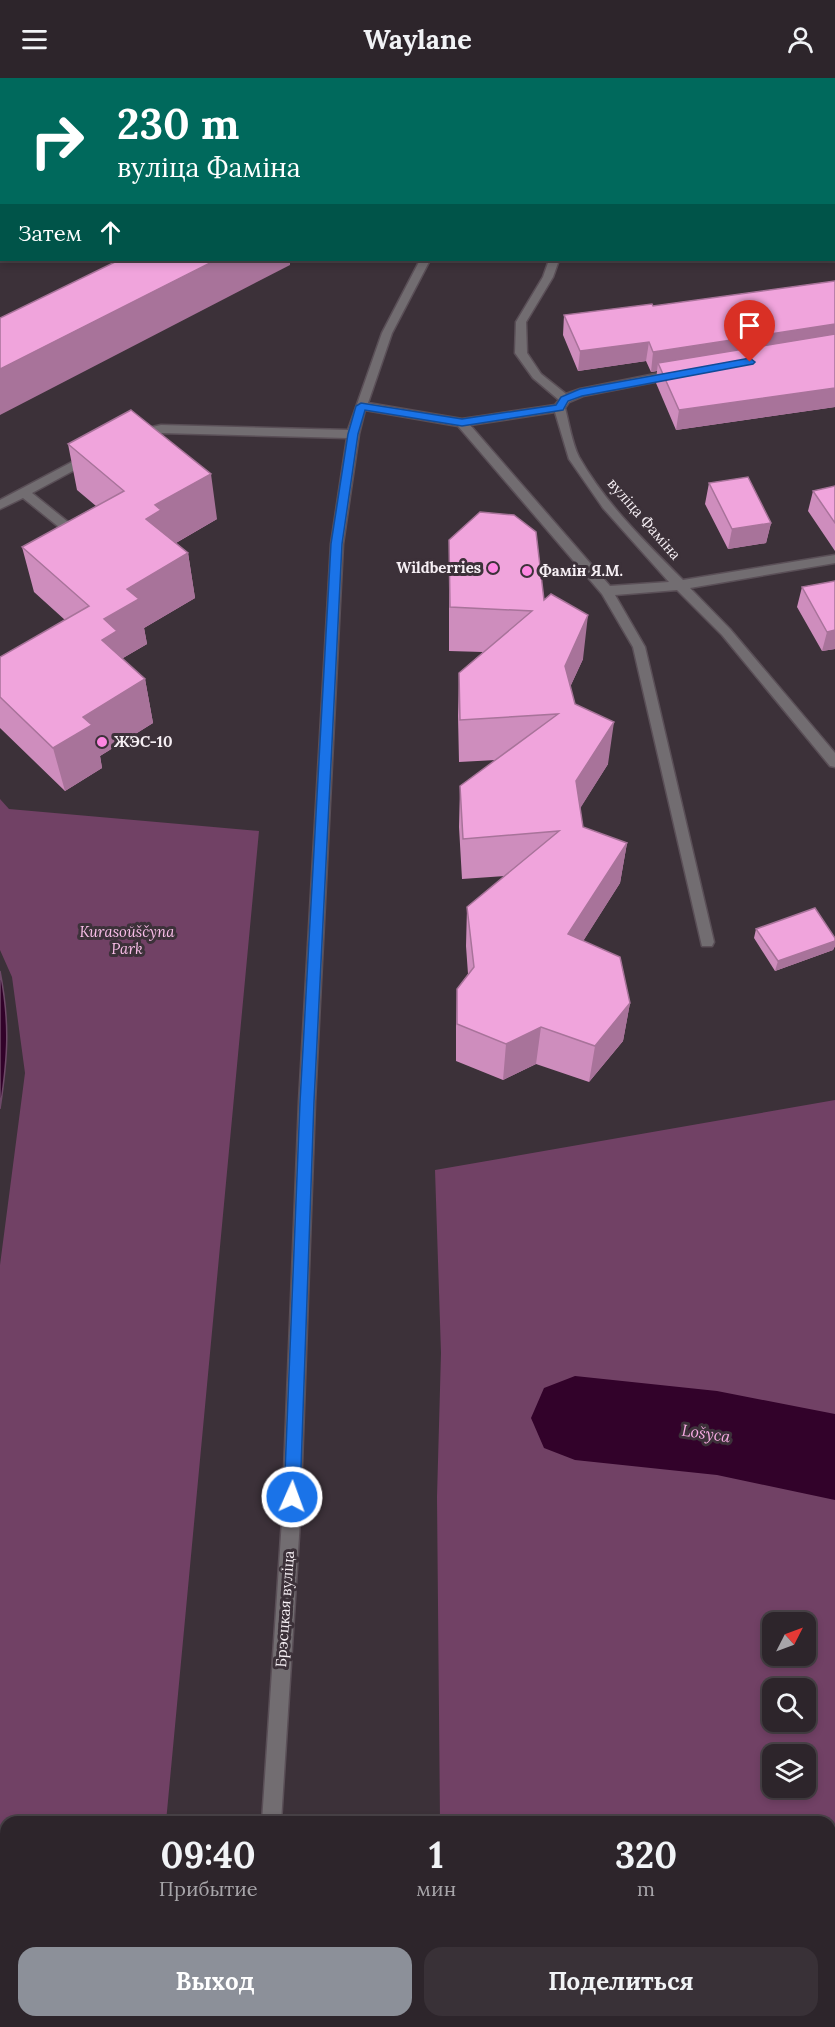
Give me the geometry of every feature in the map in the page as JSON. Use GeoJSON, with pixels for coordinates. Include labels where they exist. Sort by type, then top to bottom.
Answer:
{"type":"FeatureCollection","features":[{"type":"Feature","properties":{"kind":"street","name":"Брэсцкая вуліца"},"geometry":{"type":"LineString","coordinates":[[271,1816],[291,1520],[307,1102],[337,544],[353,434],[361,406],[387,333],[424,261]]}},
{"type":"Feature","properties":{"kind":"street"},"geometry":{"type":"LineString","coordinates":[[554,261],[548,277],[521,322],[521,353],[537,376],[562,404]]}},
{"type":"Feature","properties":{"kind":"street"},"geometry":{"type":"LineString","coordinates":[[361,406],[462,423],[562,404],[580,393],[687,372]]}},
{"type":"Feature","properties":{"kind":"street","name":"вуліца Фаміна"},"geometry":{"type":"LineString","coordinates":[[562,404],[573,456],[607,505],[641,545],[726,632],[835,762]]}},
{"type":"Feature","properties":{"kind":"street"},"geometry":{"type":"LineString","coordinates":[[462,423],[607,591],[639,647],[707,942]]}},
{"type":"Feature","properties":{"kind":"street"},"geometry":{"type":"LineString","coordinates":[[124,440],[161,429],[353,434]]}},
{"type":"Feature","properties":{"kind":"street"},"geometry":{"type":"LineString","coordinates":[[0,505],[96,453]]}},
{"type":"Feature","properties":{"kind":"street"},"geometry":{"type":"LineString","coordinates":[[24,492],[83,541]]}},
{"type":"Feature","properties":{"kind":"street"},"geometry":{"type":"LineString","coordinates":[[607,591],[681,585],[835,559]]}},
{"type":"Feature","properties":{"kind":"green space","name":"Kurasoŭščyna Park"},"geometry":{"type":"Polygon","coordinates":[[[0,799],[9,809],[259,831],[167,1816],[0,1816],[0,1265],[25,1073],[12,977],[0,950],[0,799]]]}},
{"type":"Feature","properties":{"kind":"green space"},"geometry":{"type":"Polygon","coordinates":[[[835,1100],[835,1816],[440,1816],[437,1497],[441,1353],[435,1170],[835,1100]]]}},
{"type":"Feature","properties":{"kind":"shaded area"},"geometry":{"type":"Polygon","coordinates":[[[0,971],[7,1040],[0,1109],[0,971]]]}},
{"type":"Feature","properties":{"kind":"building"},"geometry":{"type":"Polygon","coordinates":[[[117,261],[214,261],[0,369],[0,318],[117,261]]]}},
{"type":"Feature","properties":{"kind":"building"},"geometry":{"type":"Polygon","coordinates":[[[835,281],[835,324],[653,352],[649,342],[580,351],[564,315],[652,304],[653,306],[835,281]]]}},
{"type":"Feature","properties":{"kind":"building"},"geometry":{"type":"Polygon","coordinates":[[[835,334],[835,388],[679,410],[658,363],[835,334]]]}},
{"type":"Feature","properties":{"kind":"building"},"geometry":{"type":"Polygon","coordinates":[[[131,410],[211,474],[155,505],[161,510],[146,519],[188,553],[127,589],[139,599],[104,619],[117,631],[102,640],[145,679],[83,717],[92,725],[53,748],[0,697],[0,657],[89,606],[22,547],[124,491],[68,444],[131,410]]]}},
{"type":"Feature","properties":{"kind":"building"},"geometry":{"type":"Polygon","coordinates":[[[748,477],[771,523],[732,529],[709,483],[748,477]]]}},
{"type":"Feature","properties":{"kind":"building"},"geometry":{"type":"Polygon","coordinates":[[[835,486],[835,523],[813,491],[835,486]]]}},
{"type":"Feature","properties":{"kind":"building"},"geometry":{"type":"Polygon","coordinates":[[[480,512],[514,515],[536,532],[544,600],[551,594],[588,615],[565,666],[575,704],[614,722],[576,781],[583,827],[627,843],[568,934],[620,957],[630,1003],[595,1046],[541,1027],[506,1044],[457,1024],[457,989],[474,967],[467,907],[559,831],[463,839],[460,786],[558,714],[460,720],[459,673],[532,611],[450,607],[449,540],[480,512]]]}},
{"type":"Feature","properties":{"kind":"building"},"geometry":{"type":"Polygon","coordinates":[[[835,581],[835,630],[827,632],[802,587],[835,581]]]}},
{"type":"Feature","properties":{"kind":"building"},"geometry":{"type":"Polygon","coordinates":[[[815,908],[835,941],[778,961],[756,929],[815,908]]]}},
{"type":"Feature","properties":{"kind":"waterway","name":"Lošyca"},"geometry":{"type":"LineString","coordinates":[[575,1418],[717,1433],[835,1457]]}},
{"type":"Feature","properties":{"kind":"place","name":"Wildberries"},"geometry":{"type":"Point","coordinates":[493,568]}},
{"type":"Feature","properties":{"kind":"place","name":"Фамін Я.М."},"geometry":{"type":"Point","coordinates":[527,571]}},
{"type":"Feature","properties":{"kind":"place","name":"ЖЭС-10"},"geometry":{"type":"Point","coordinates":[102,742]}},
{"type":"Feature","properties":{"kind":"route"},"geometry":{"type":"LineString","coordinates":[[292,1497],[307,1102],[337,544],[353,434],[361,406],[462,423],[559,408],[565,399],[580,393],[664,375],[750,362]]}}]}
